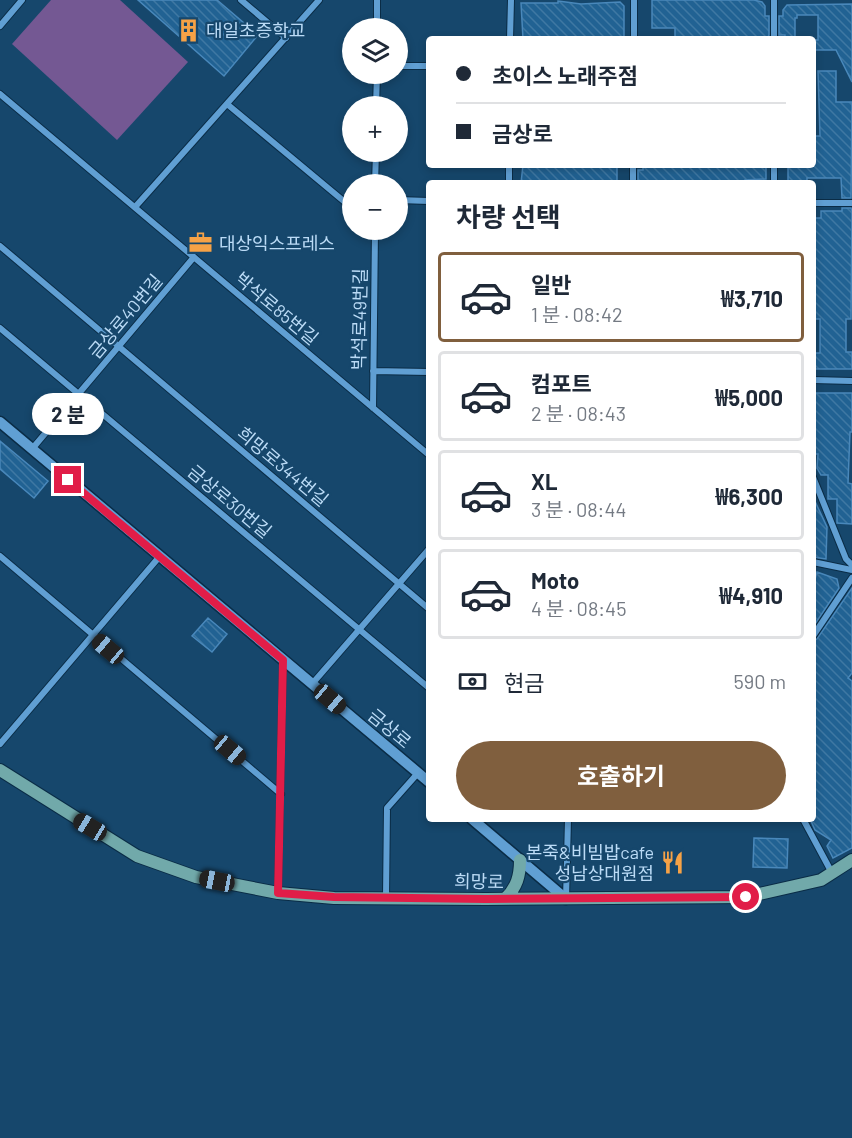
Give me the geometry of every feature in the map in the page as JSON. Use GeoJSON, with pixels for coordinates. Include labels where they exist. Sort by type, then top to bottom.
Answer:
{"type":"FeatureCollection","features":[{"type":"Feature","properties":{"kind":"main road","name":"희망로"},"geometry":{"type":"LineString","coordinates":[[0,770],[137,856],[196,877],[278,893],[334,897],[506,899],[746,897],[821,880],[852,860]]}},
{"type":"Feature","properties":{"kind":"main road"},"geometry":{"type":"LineString","coordinates":[[506,899],[520,875],[520,860]]}},
{"type":"Feature","properties":{"kind":"street"},"geometry":{"type":"LineString","coordinates":[[0,26],[22,0]]}},
{"type":"Feature","properties":{"kind":"street"},"geometry":{"type":"LineString","coordinates":[[241,0],[286,38]]}},
{"type":"Feature","properties":{"kind":"street"},"geometry":{"type":"LineString","coordinates":[[136,206],[319,0]]}},
{"type":"Feature","properties":{"kind":"street"},"geometry":{"type":"LineString","coordinates":[[377,0],[377,18]]}},
{"type":"Feature","properties":{"kind":"street"},"geometry":{"type":"LineString","coordinates":[[510,36],[511,0]]}},
{"type":"Feature","properties":{"kind":"street"},"geometry":{"type":"LineString","coordinates":[[634,0],[634,36]]}},
{"type":"Feature","properties":{"kind":"street"},"geometry":{"type":"LineString","coordinates":[[774,0],[774,36]]}},
{"type":"Feature","properties":{"kind":"street"},"geometry":{"type":"LineString","coordinates":[[408,66],[426,66]]}},
{"type":"Feature","properties":{"kind":"street","name":"박석로85번길"},"geometry":{"type":"LineString","coordinates":[[0,94],[136,206],[426,452]]}},
{"type":"Feature","properties":{"kind":"street"},"geometry":{"type":"LineString","coordinates":[[227,104],[342,200]]}},
{"type":"Feature","properties":{"kind":"street"},"geometry":{"type":"LineString","coordinates":[[408,200],[426,201]]}},
{"type":"Feature","properties":{"kind":"street"},"geometry":{"type":"LineString","coordinates":[[816,203],[852,203]]}},
{"type":"Feature","properties":{"kind":"street","name":"박석로49번길"},"geometry":{"type":"LineString","coordinates":[[373,408],[375,240]]}},
{"type":"Feature","properties":{"kind":"street","name":"희망로344번길"},"geometry":{"type":"LineString","coordinates":[[0,246],[426,606]]}},
{"type":"Feature","properties":{"kind":"street","name":"금상로40번길"},"geometry":{"type":"LineString","coordinates":[[32,450],[194,257]]}},
{"type":"Feature","properties":{"kind":"street"},"geometry":{"type":"LineString","coordinates":[[0,328],[79,394]]}},
{"type":"Feature","properties":{"kind":"street"},"geometry":{"type":"LineString","coordinates":[[374,371],[426,372]]}},
{"type":"Feature","properties":{"kind":"street"},"geometry":{"type":"LineString","coordinates":[[816,380],[852,381]]}},
{"type":"Feature","properties":{"kind":"street","name":"금상로30번길"},"geometry":{"type":"LineString","coordinates":[[79,394],[426,685]]}},
{"type":"Feature","properties":{"kind":"street","name":"금상로"},"geometry":{"type":"LineString","coordinates":[[2,427],[160,556],[426,780]]}},
{"type":"Feature","properties":{"kind":"street"},"geometry":{"type":"LineString","coordinates":[[816,484],[846,559],[852,568]]}},
{"type":"Feature","properties":{"kind":"street"},"geometry":{"type":"LineString","coordinates":[[312,684],[426,552]]}},
{"type":"Feature","properties":{"kind":"street"},"geometry":{"type":"LineString","coordinates":[[0,744],[160,556]]}},
{"type":"Feature","properties":{"kind":"street"},"geometry":{"type":"LineString","coordinates":[[2,557],[281,794]]}},
{"type":"Feature","properties":{"kind":"street"},"geometry":{"type":"LineString","coordinates":[[816,562],[852,568]]}},
{"type":"Feature","properties":{"kind":"street"},"geometry":{"type":"LineString","coordinates":[[816,632],[852,578]]}},
{"type":"Feature","properties":{"kind":"street"},"geometry":{"type":"LineString","coordinates":[[278,893],[283,660]]}},
{"type":"Feature","properties":{"kind":"street"},"geometry":{"type":"LineString","coordinates":[[386,897],[387,808],[418,773]]}},
{"type":"Feature","properties":{"kind":"street"},"geometry":{"type":"LineString","coordinates":[[476,822],[566,899]]}},
{"type":"Feature","properties":{"kind":"street"},"geometry":{"type":"LineString","coordinates":[[566,899],[568,822]]}},
{"type":"Feature","properties":{"kind":"street"},"geometry":{"type":"LineString","coordinates":[[805,822],[832,873]]}},
{"type":"Feature","properties":{"kind":"shaded area"},"geometry":{"type":"Polygon","coordinates":[[[51,0],[120,0],[188,62],[117,140],[12,44],[51,0]]]}},
{"type":"Feature","properties":{"kind":"building"},"geometry":{"type":"Polygon","coordinates":[[[138,0],[217,0],[258,35],[224,76],[138,0]]]}},
{"type":"Feature","properties":{"kind":"building"},"geometry":{"type":"Polygon","coordinates":[[[652,0],[754,0],[762,2],[765,6],[765,16],[769,16],[768,36],[675,36],[675,28],[652,28],[652,0]]]}},
{"type":"Feature","properties":{"kind":"building"},"geometry":{"type":"Polygon","coordinates":[[[558,1],[581,4],[620,2],[624,6],[624,36],[523,36],[521,3],[558,3],[558,1]]]}},
{"type":"Feature","properties":{"kind":"building"},"geometry":{"type":"Polygon","coordinates":[[[852,4],[852,82],[836,50],[816,50],[818,15],[797,15],[795,36],[779,35],[779,16],[783,16],[783,10],[787,5],[852,4]]]}},
{"type":"Feature","properties":{"kind":"building"},"geometry":{"type":"Polygon","coordinates":[[[818,71],[836,71],[836,102],[852,102],[851,198],[842,198],[841,178],[788,180],[788,168],[816,168],[816,136],[820,136],[818,71]]]}},
{"type":"Feature","properties":{"kind":"building"},"geometry":{"type":"Polygon","coordinates":[[[523,168],[617,168],[617,180],[521,180],[523,168]]]}},
{"type":"Feature","properties":{"kind":"building"},"geometry":{"type":"Polygon","coordinates":[[[643,168],[766,168],[766,179],[638,180],[638,170],[643,170],[643,168]]]}},
{"type":"Feature","properties":{"kind":"building"},"geometry":{"type":"Polygon","coordinates":[[[842,208],[851,208],[852,211],[851,319],[846,319],[846,352],[852,352],[852,369],[816,369],[816,353],[820,353],[820,319],[816,319],[816,218],[821,218],[821,211],[842,211],[842,208]]]}},
{"type":"Feature","properties":{"kind":"building"},"geometry":{"type":"Polygon","coordinates":[[[816,393],[852,393],[848,483],[852,484],[852,524],[837,523],[837,499],[828,499],[828,475],[821,475],[817,468],[818,454],[816,454],[816,393]]]}},
{"type":"Feature","properties":{"kind":"building"},"geometry":{"type":"Polygon","coordinates":[[[0,441],[48,481],[34,498],[0,469],[0,441]]]}},
{"type":"Feature","properties":{"kind":"building"},"geometry":{"type":"Polygon","coordinates":[[[816,503],[827,527],[826,559],[816,557],[816,503]]]}},
{"type":"Feature","properties":{"kind":"building"},"geometry":{"type":"Polygon","coordinates":[[[817,572],[837,579],[839,588],[816,622],[817,572]]]}},
{"type":"Feature","properties":{"kind":"building"},"geometry":{"type":"Polygon","coordinates":[[[852,588],[852,673],[848,678],[852,681],[852,848],[833,858],[827,846],[831,840],[815,830],[811,822],[816,822],[817,639],[852,588]]]}},
{"type":"Feature","properties":{"kind":"building"},"geometry":{"type":"Polygon","coordinates":[[[208,618],[227,634],[212,652],[192,636],[208,618]]]}},
{"type":"Feature","properties":{"kind":"building"},"geometry":{"type":"Polygon","coordinates":[[[754,838],[788,839],[787,868],[753,867],[754,838]]]}},
{"type":"Feature","properties":{"kind":"place","name":"대일초증학교"},"geometry":{"type":"Point","coordinates":[188,30]}},
{"type":"Feature","properties":{"kind":"place","name":"대상익스프레스"},"geometry":{"type":"Point","coordinates":[201,243]}},
{"type":"Feature","properties":{"kind":"place","name":"본죽&비빔밥cafe 성남상대원점"},"geometry":{"type":"Point","coordinates":[672,862]}},
{"type":"Feature","properties":{"kind":"route"},"geometry":{"type":"LineString","coordinates":[[68,480],[283,660],[278,893],[334,897],[486,899],[746,897]]}}]}
